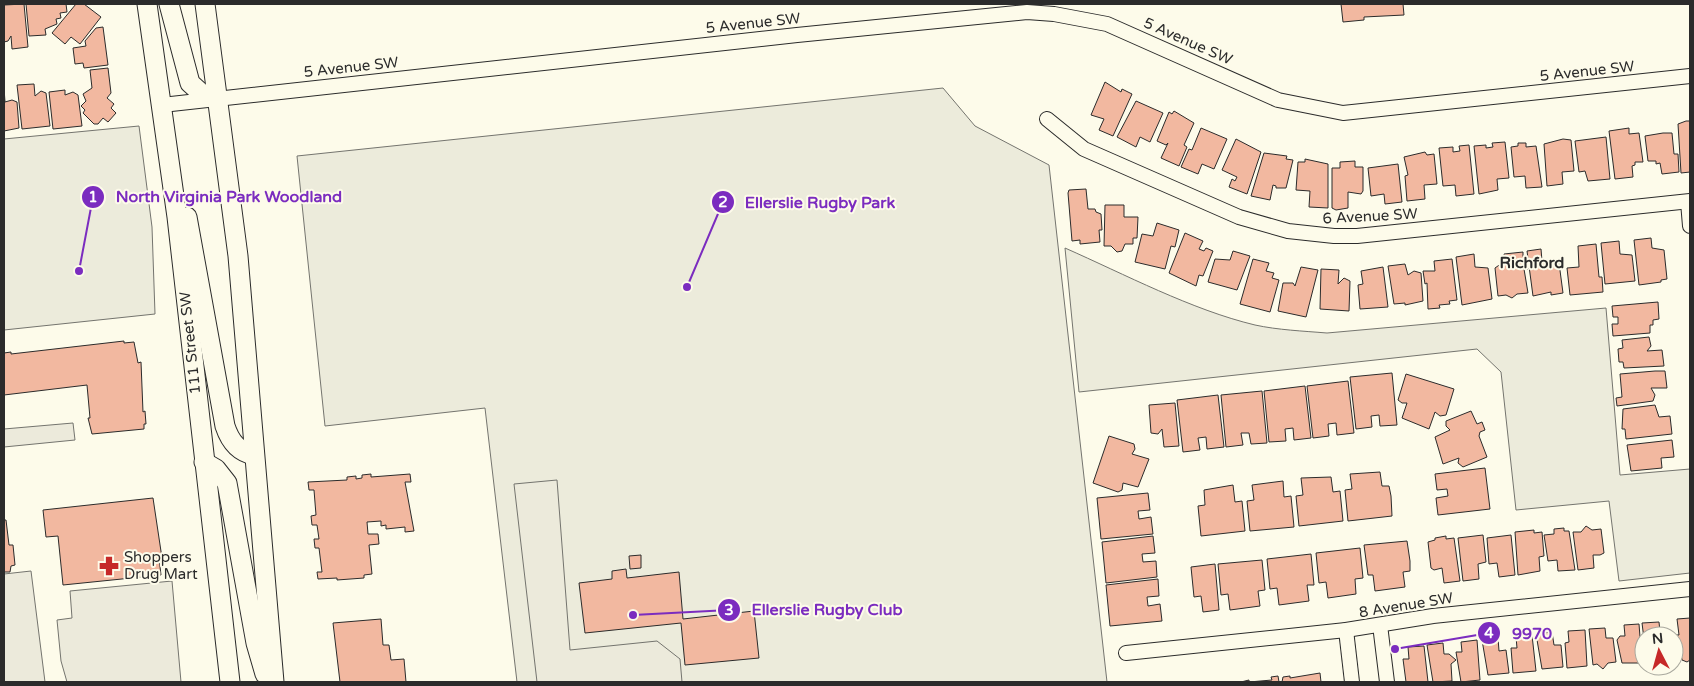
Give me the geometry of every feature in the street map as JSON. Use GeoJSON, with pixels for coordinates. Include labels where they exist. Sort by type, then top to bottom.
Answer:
{"type":"FeatureCollection","features":[{"type":"Feature","properties":{"kind":"main road","name":"111 Street SW"},"geometry":{"type":"LineString","coordinates":[[147,4],[172,183],[230,682]]}},
{"type":"Feature","properties":{"kind":"main road"},"geometry":{"type":"LineString","coordinates":[[170,4],[190,83],[201,93],[219,99]]}},
{"type":"Feature","properties":{"kind":"main road"},"geometry":{"type":"LineString","coordinates":[[197,4],[211,45]]}},
{"type":"Feature","properties":{"kind":"main road"},"geometry":{"type":"LineString","coordinates":[[205,4],[219,99],[238,256],[274,682]]}},
{"type":"Feature","properties":{"kind":"main road"},"geometry":{"type":"LineString","coordinates":[[172,183],[181,200],[193,243],[228,433],[241,451],[254,455]]}},
{"type":"Feature","properties":{"kind":"main road"},"geometry":{"type":"LineString","coordinates":[[204,462],[216,469],[227,483],[255,634],[267,682]]}},
{"type":"Feature","properties":{"kind":"street","name":"5 Avenue SW"},"geometry":{"type":"LineString","coordinates":[[162,106],[797,35],[1027,12],[1054,14],[1107,24],[1278,100],[1344,112],[1690,76]]}},
{"type":"Feature","properties":{"kind":"street","name":"6 Avenue SW"},"geometry":{"type":"LineString","coordinates":[[1047,119],[1084,149],[1217,209],[1264,226],[1314,235],[1357,236],[1689,202]]}},
{"type":"Feature","properties":{"kind":"street"},"geometry":{"type":"LineString","coordinates":[[1689,202],[1690,226]]}},
{"type":"Feature","properties":{"kind":"street","name":"8 Avenue SW"},"geometry":{"type":"LineString","coordinates":[[1126,653],[1346,630],[1433,616],[1690,589]]}},
{"type":"Feature","properties":{"kind":"street"},"geometry":{"type":"LineString","coordinates":[[1380,625],[1387,682]]}},
{"type":"Feature","properties":{"kind":"street"},"geometry":{"type":"LineString","coordinates":[[1346,630],[1352,682]]}},
{"type":"Feature","properties":{"kind":"shaded area"},"geometry":{"type":"Polygon","coordinates":[[[943,88],[975,126],[1049,165],[1107,682],[517,682],[485,408],[325,426],[297,156],[943,88]]]}},
{"type":"Feature","properties":{"kind":"shaded area"},"geometry":{"type":"Polygon","coordinates":[[[139,126],[152,227],[155,314],[4,330],[4,139],[139,126]]]}},
{"type":"Feature","properties":{"kind":"shaded area"},"geometry":{"type":"Polygon","coordinates":[[[1065,248],[1158,291],[1207,310],[1255,325],[1282,329],[1327,333],[1606,308],[1620,475],[1690,469],[1690,573],[1619,581],[1609,501],[1516,510],[1501,372],[1477,349],[1079,392],[1065,248]]]}},
{"type":"Feature","properties":{"kind":"shaded area"},"geometry":{"type":"Polygon","coordinates":[[[73,423],[75,440],[4,447],[4,429],[73,423]]]}},
{"type":"Feature","properties":{"kind":"shaded area"},"geometry":{"type":"Polygon","coordinates":[[[557,480],[570,650],[657,641],[680,659],[682,682],[537,682],[514,484],[557,480]]]}},
{"type":"Feature","properties":{"kind":"shaded area"},"geometry":{"type":"Polygon","coordinates":[[[31,571],[45,682],[4,682],[4,574],[31,571]]]}},
{"type":"Feature","properties":{"kind":"shaded area"},"geometry":{"type":"Polygon","coordinates":[[[172,581],[181,682],[67,682],[61,661],[57,620],[72,618],[70,591],[172,581]]]}},
{"type":"Feature","properties":{"kind":"building"},"geometry":{"type":"Polygon","coordinates":[[[24,4],[28,47],[12,49],[11,36],[8,41],[4,42],[4,5],[24,4]]]}},
{"type":"Feature","properties":{"kind":"building"},"geometry":{"type":"Polygon","coordinates":[[[26,4],[66,4],[67,12],[60,13],[61,18],[56,19],[57,24],[45,29],[46,35],[29,36],[26,4]]]}},
{"type":"Feature","properties":{"kind":"building"},"geometry":{"type":"Polygon","coordinates":[[[76,4],[84,4],[101,17],[80,44],[71,37],[65,44],[52,33],[76,4]]]}},
{"type":"Feature","properties":{"kind":"building"},"geometry":{"type":"Polygon","coordinates":[[[1341,4],[1403,4],[1404,15],[1364,17],[1364,20],[1343,22],[1341,4]]]}},
{"type":"Feature","properties":{"kind":"building"},"geometry":{"type":"Polygon","coordinates":[[[103,27],[108,65],[84,68],[83,63],[75,64],[73,48],[86,46],[85,41],[96,28],[103,27]]]}},
{"type":"Feature","properties":{"kind":"building"},"geometry":{"type":"Polygon","coordinates":[[[108,68],[111,93],[107,98],[114,104],[111,108],[116,113],[108,122],[103,118],[98,124],[94,124],[83,113],[85,110],[81,106],[86,101],[83,94],[92,88],[90,70],[108,68]]]}},
{"type":"Feature","properties":{"kind":"building"},"geometry":{"type":"Polygon","coordinates":[[[1105,82],[1121,92],[1122,89],[1132,94],[1113,136],[1099,130],[1104,119],[1091,115],[1105,82]]]}},
{"type":"Feature","properties":{"kind":"building"},"geometry":{"type":"Polygon","coordinates":[[[34,84],[35,96],[41,91],[46,93],[50,126],[22,129],[17,85],[34,84]]]}},
{"type":"Feature","properties":{"kind":"building"},"geometry":{"type":"Polygon","coordinates":[[[4,88],[5,102],[12,100],[17,102],[19,128],[4,131],[4,88]]]}},
{"type":"Feature","properties":{"kind":"building"},"geometry":{"type":"Polygon","coordinates":[[[65,90],[65,95],[73,92],[78,95],[82,126],[53,129],[49,92],[65,90]]]}},
{"type":"Feature","properties":{"kind":"building"},"geometry":{"type":"Polygon","coordinates":[[[1136,101],[1163,113],[1150,142],[1140,137],[1136,147],[1117,137],[1136,101]]]}},
{"type":"Feature","properties":{"kind":"building"},"geometry":{"type":"Polygon","coordinates":[[[1174,111],[1194,123],[1184,145],[1187,147],[1179,166],[1161,158],[1168,143],[1166,145],[1157,141],[1169,112],[1172,114],[1174,111]]]}},
{"type":"Feature","properties":{"kind":"building"},"geometry":{"type":"Polygon","coordinates":[[[1690,121],[1690,172],[1681,173],[1678,124],[1690,121]]]}},
{"type":"Feature","properties":{"kind":"building"},"geometry":{"type":"Polygon","coordinates":[[[1201,128],[1227,139],[1214,169],[1202,164],[1198,174],[1181,167],[1189,149],[1192,150],[1201,128]]]}},
{"type":"Feature","properties":{"kind":"building"},"geometry":{"type":"Polygon","coordinates":[[[1629,128],[1629,134],[1639,133],[1643,162],[1635,162],[1635,165],[1632,166],[1633,177],[1615,179],[1609,131],[1629,128]]]}},
{"type":"Feature","properties":{"kind":"building"},"geometry":{"type":"Polygon","coordinates":[[[1672,133],[1674,154],[1678,154],[1679,172],[1662,174],[1660,163],[1656,164],[1656,161],[1648,161],[1645,136],[1672,133]]]}},
{"type":"Feature","properties":{"kind":"building"},"geometry":{"type":"Polygon","coordinates":[[[1606,137],[1610,179],[1588,181],[1585,171],[1579,172],[1575,141],[1606,137]]]}},
{"type":"Feature","properties":{"kind":"building"},"geometry":{"type":"Polygon","coordinates":[[[1236,139],[1261,152],[1247,194],[1229,187],[1232,179],[1235,181],[1237,177],[1222,170],[1236,139]]]}},
{"type":"Feature","properties":{"kind":"building"},"geometry":{"type":"Polygon","coordinates":[[[1563,139],[1571,140],[1574,171],[1562,172],[1563,184],[1547,186],[1544,144],[1563,139]]]}},
{"type":"Feature","properties":{"kind":"building"},"geometry":{"type":"Polygon","coordinates":[[[1505,142],[1509,178],[1497,179],[1498,190],[1479,194],[1474,146],[1486,145],[1486,148],[1493,147],[1492,143],[1505,142]]]}},
{"type":"Feature","properties":{"kind":"building"},"geometry":{"type":"Polygon","coordinates":[[[1518,143],[1526,143],[1526,147],[1536,146],[1542,187],[1526,188],[1525,176],[1514,177],[1511,147],[1518,146],[1518,143]]]}},
{"type":"Feature","properties":{"kind":"building"},"geometry":{"type":"Polygon","coordinates":[[[1469,145],[1474,194],[1456,196],[1455,185],[1443,186],[1439,148],[1453,147],[1453,152],[1460,151],[1459,146],[1469,145]]]}},
{"type":"Feature","properties":{"kind":"building"},"geometry":{"type":"Polygon","coordinates":[[[1425,152],[1427,155],[1434,154],[1437,184],[1424,185],[1425,199],[1407,201],[1405,176],[1408,175],[1404,157],[1425,152]]]}},
{"type":"Feature","properties":{"kind":"building"},"geometry":{"type":"Polygon","coordinates":[[[1264,153],[1287,156],[1286,159],[1293,160],[1286,188],[1276,188],[1273,185],[1270,200],[1251,196],[1264,153]]]}},
{"type":"Feature","properties":{"kind":"building"},"geometry":{"type":"Polygon","coordinates":[[[1305,159],[1328,164],[1328,208],[1309,207],[1310,191],[1296,190],[1298,162],[1305,162],[1305,159]]]}},
{"type":"Feature","properties":{"kind":"building"},"geometry":{"type":"Polygon","coordinates":[[[1355,161],[1355,167],[1363,167],[1363,191],[1361,194],[1348,192],[1348,208],[1336,210],[1332,208],[1332,168],[1340,168],[1340,162],[1355,161]]]}},
{"type":"Feature","properties":{"kind":"building"},"geometry":{"type":"Polygon","coordinates":[[[1398,164],[1402,202],[1385,204],[1384,194],[1371,196],[1368,168],[1398,164]]]}},
{"type":"Feature","properties":{"kind":"building"},"geometry":{"type":"Polygon","coordinates":[[[1086,189],[1088,209],[1095,209],[1096,212],[1101,214],[1102,230],[1099,230],[1100,242],[1080,244],[1080,240],[1072,241],[1068,193],[1069,190],[1086,189]]]}},
{"type":"Feature","properties":{"kind":"building"},"geometry":{"type":"Polygon","coordinates":[[[1105,205],[1124,205],[1124,217],[1138,217],[1137,238],[1133,238],[1133,244],[1125,244],[1122,251],[1117,252],[1111,246],[1104,246],[1105,205]]]}},
{"type":"Feature","properties":{"kind":"building"},"geometry":{"type":"Polygon","coordinates":[[[1157,223],[1179,230],[1175,247],[1171,246],[1165,269],[1135,262],[1142,234],[1153,236],[1157,223]]]}},
{"type":"Feature","properties":{"kind":"building"},"geometry":{"type":"Polygon","coordinates":[[[1185,233],[1203,241],[1199,249],[1204,251],[1206,248],[1213,251],[1203,276],[1199,275],[1196,286],[1169,273],[1185,233]]]}},
{"type":"Feature","properties":{"kind":"building"},"geometry":{"type":"Polygon","coordinates":[[[1651,238],[1652,248],[1664,250],[1667,279],[1661,280],[1661,282],[1639,285],[1634,240],[1651,238]]]}},
{"type":"Feature","properties":{"kind":"building"},"geometry":{"type":"Polygon","coordinates":[[[1619,241],[1620,254],[1632,255],[1635,281],[1605,284],[1601,243],[1619,241]]]}},
{"type":"Feature","properties":{"kind":"building"},"geometry":{"type":"Polygon","coordinates":[[[1596,244],[1599,277],[1602,277],[1603,292],[1570,295],[1567,268],[1579,267],[1578,246],[1596,244]]]}},
{"type":"Feature","properties":{"kind":"building"},"geometry":{"type":"Polygon","coordinates":[[[1541,249],[1542,261],[1549,260],[1549,263],[1559,263],[1563,293],[1551,295],[1551,292],[1533,296],[1527,251],[1541,249]]]}},
{"type":"Feature","properties":{"kind":"building"},"geometry":{"type":"Polygon","coordinates":[[[1233,251],[1250,256],[1237,290],[1208,282],[1215,259],[1230,260],[1233,251]]]}},
{"type":"Feature","properties":{"kind":"building"},"geometry":{"type":"Polygon","coordinates":[[[1523,252],[1523,257],[1527,257],[1528,269],[1524,269],[1528,293],[1517,294],[1512,298],[1506,295],[1498,296],[1495,268],[1505,261],[1504,254],[1523,252]]]}},
{"type":"Feature","properties":{"kind":"building"},"geometry":{"type":"Polygon","coordinates":[[[1474,254],[1475,267],[1488,268],[1492,299],[1462,305],[1456,257],[1474,254]]]}},
{"type":"Feature","properties":{"kind":"building"},"geometry":{"type":"Polygon","coordinates":[[[1253,259],[1269,263],[1266,271],[1274,273],[1272,278],[1279,280],[1270,312],[1240,304],[1253,259]]]}},
{"type":"Feature","properties":{"kind":"building"},"geometry":{"type":"Polygon","coordinates":[[[1452,259],[1457,300],[1449,301],[1450,304],[1439,305],[1440,308],[1428,309],[1427,283],[1425,284],[1423,271],[1435,271],[1434,261],[1452,259]]]}},
{"type":"Feature","properties":{"kind":"building"},"geometry":{"type":"Polygon","coordinates":[[[1405,264],[1408,275],[1414,271],[1421,273],[1423,301],[1405,305],[1405,303],[1394,304],[1388,266],[1405,264]]]}},
{"type":"Feature","properties":{"kind":"building"},"geometry":{"type":"Polygon","coordinates":[[[1301,267],[1318,270],[1306,317],[1278,311],[1283,283],[1293,283],[1295,286],[1301,267]]]}},
{"type":"Feature","properties":{"kind":"building"},"geometry":{"type":"Polygon","coordinates":[[[1383,267],[1388,307],[1360,309],[1358,285],[1363,284],[1361,271],[1383,267]]]}},
{"type":"Feature","properties":{"kind":"building"},"geometry":{"type":"Polygon","coordinates":[[[1321,269],[1339,270],[1338,284],[1344,278],[1350,281],[1349,311],[1320,309],[1321,269]]]}},
{"type":"Feature","properties":{"kind":"building"},"geometry":{"type":"Polygon","coordinates":[[[1658,302],[1659,319],[1653,320],[1653,325],[1650,325],[1650,333],[1613,336],[1612,324],[1618,324],[1618,317],[1613,317],[1612,306],[1658,302]]]}},
{"type":"Feature","properties":{"kind":"building"},"geometry":{"type":"Polygon","coordinates":[[[1649,337],[1651,346],[1647,351],[1662,350],[1664,366],[1624,368],[1623,362],[1619,362],[1618,349],[1623,348],[1622,340],[1649,337]]]}},
{"type":"Feature","properties":{"kind":"building"},"geometry":{"type":"Polygon","coordinates":[[[124,341],[124,343],[134,342],[138,363],[141,362],[143,412],[145,411],[146,424],[144,424],[144,429],[92,434],[88,418],[90,418],[87,385],[4,395],[4,353],[11,352],[11,354],[124,341]]]}},
{"type":"Feature","properties":{"kind":"building"},"geometry":{"type":"Polygon","coordinates":[[[1665,371],[1667,388],[1651,388],[1655,395],[1653,401],[1617,406],[1616,398],[1622,397],[1620,374],[1665,371]]]}},
{"type":"Feature","properties":{"kind":"building"},"geometry":{"type":"Polygon","coordinates":[[[1392,373],[1397,425],[1380,426],[1379,415],[1371,416],[1372,427],[1356,429],[1350,377],[1392,373]]]}},
{"type":"Feature","properties":{"kind":"building"},"geometry":{"type":"Polygon","coordinates":[[[1406,374],[1454,389],[1446,415],[1440,416],[1435,412],[1429,429],[1402,418],[1407,403],[1402,403],[1398,400],[1406,374]]]}},
{"type":"Feature","properties":{"kind":"building"},"geometry":{"type":"Polygon","coordinates":[[[1348,381],[1354,433],[1337,435],[1336,423],[1328,424],[1329,436],[1313,438],[1307,386],[1348,381]]]}},
{"type":"Feature","properties":{"kind":"building"},"geometry":{"type":"Polygon","coordinates":[[[1305,386],[1311,438],[1294,440],[1293,428],[1285,429],[1286,441],[1269,442],[1264,391],[1305,386]]]}},
{"type":"Feature","properties":{"kind":"building"},"geometry":{"type":"Polygon","coordinates":[[[1262,391],[1267,443],[1251,444],[1249,433],[1241,433],[1243,445],[1226,447],[1221,395],[1262,391]]]}},
{"type":"Feature","properties":{"kind":"building"},"geometry":{"type":"Polygon","coordinates":[[[1218,395],[1224,447],[1207,449],[1206,437],[1198,438],[1200,450],[1183,452],[1177,400],[1218,395]]]}},
{"type":"Feature","properties":{"kind":"building"},"geometry":{"type":"Polygon","coordinates":[[[1175,403],[1179,446],[1164,447],[1162,429],[1158,434],[1151,433],[1149,405],[1175,403]]]}},
{"type":"Feature","properties":{"kind":"building"},"geometry":{"type":"Polygon","coordinates":[[[1655,405],[1659,417],[1670,416],[1672,434],[1626,439],[1625,429],[1622,429],[1623,409],[1655,405]]]}},
{"type":"Feature","properties":{"kind":"building"},"geometry":{"type":"Polygon","coordinates":[[[1471,411],[1477,424],[1482,422],[1485,430],[1480,432],[1479,436],[1487,457],[1463,467],[1458,463],[1459,458],[1443,464],[1435,437],[1450,430],[1446,426],[1446,421],[1471,411]]]}},
{"type":"Feature","properties":{"kind":"building"},"geometry":{"type":"Polygon","coordinates":[[[1109,436],[1134,444],[1135,449],[1132,454],[1149,459],[1138,487],[1123,483],[1122,490],[1118,492],[1093,483],[1109,436]]]}},
{"type":"Feature","properties":{"kind":"building"},"geometry":{"type":"Polygon","coordinates":[[[1672,440],[1674,457],[1661,458],[1662,468],[1631,471],[1627,445],[1672,440]]]}},
{"type":"Feature","properties":{"kind":"building"},"geometry":{"type":"Polygon","coordinates":[[[1485,468],[1490,509],[1438,515],[1436,498],[1448,496],[1447,489],[1437,490],[1435,474],[1485,468]]]}},
{"type":"Feature","properties":{"kind":"building"},"geometry":{"type":"Polygon","coordinates":[[[1380,472],[1382,486],[1389,486],[1392,516],[1348,521],[1345,490],[1352,489],[1350,474],[1380,472]]]}},
{"type":"Feature","properties":{"kind":"building"},"geometry":{"type":"Polygon","coordinates":[[[371,474],[371,477],[410,474],[411,482],[405,482],[414,531],[405,532],[405,527],[386,529],[386,525],[381,526],[381,521],[367,522],[368,534],[378,534],[379,544],[369,545],[372,574],[364,575],[364,578],[318,579],[317,572],[322,572],[319,548],[315,548],[314,539],[319,539],[317,525],[312,525],[311,516],[316,515],[314,490],[309,490],[308,482],[347,480],[347,477],[356,476],[356,479],[362,478],[362,475],[371,474]]]}},
{"type":"Feature","properties":{"kind":"building"},"geometry":{"type":"Polygon","coordinates":[[[1331,477],[1333,492],[1340,491],[1343,521],[1299,526],[1296,496],[1303,495],[1301,478],[1331,477]]]}},
{"type":"Feature","properties":{"kind":"building"},"geometry":{"type":"Polygon","coordinates":[[[1283,481],[1284,497],[1291,496],[1294,527],[1250,531],[1247,501],[1254,500],[1252,485],[1283,481]]]}},
{"type":"Feature","properties":{"kind":"building"},"geometry":{"type":"Polygon","coordinates":[[[1233,485],[1235,502],[1242,501],[1245,531],[1201,536],[1198,506],[1205,505],[1204,490],[1233,485]]]}},
{"type":"Feature","properties":{"kind":"building"},"geometry":{"type":"Polygon","coordinates":[[[1148,493],[1150,510],[1138,511],[1139,519],[1151,517],[1153,534],[1101,539],[1097,498],[1148,493]]]}},
{"type":"Feature","properties":{"kind":"building"},"geometry":{"type":"Polygon","coordinates":[[[153,498],[162,558],[159,558],[161,575],[63,585],[58,536],[46,537],[43,510],[153,498]]]}},
{"type":"Feature","properties":{"kind":"building"},"geometry":{"type":"Polygon","coordinates":[[[4,520],[6,520],[9,545],[13,545],[15,565],[11,566],[10,572],[4,572],[4,520]]]}},
{"type":"Feature","properties":{"kind":"building"},"geometry":{"type":"Polygon","coordinates":[[[1586,526],[1592,530],[1601,529],[1604,553],[1593,555],[1594,568],[1578,570],[1573,532],[1581,532],[1586,526]]]}},
{"type":"Feature","properties":{"kind":"building"},"geometry":{"type":"Polygon","coordinates":[[[1564,528],[1564,531],[1569,531],[1575,570],[1558,571],[1557,560],[1548,561],[1544,535],[1554,534],[1554,529],[1564,528]]]}},
{"type":"Feature","properties":{"kind":"building"},"geometry":{"type":"Polygon","coordinates":[[[1534,530],[1534,533],[1542,532],[1544,556],[1539,557],[1540,571],[1518,575],[1515,532],[1534,530]]]}},
{"type":"Feature","properties":{"kind":"building"},"geometry":{"type":"Polygon","coordinates":[[[1483,535],[1486,562],[1478,564],[1479,579],[1463,581],[1458,538],[1483,535]]]}},
{"type":"Feature","properties":{"kind":"building"},"geometry":{"type":"Polygon","coordinates":[[[1511,535],[1515,575],[1499,577],[1497,563],[1489,564],[1487,538],[1511,535]]]}},
{"type":"Feature","properties":{"kind":"building"},"geometry":{"type":"Polygon","coordinates":[[[1153,536],[1155,553],[1142,554],[1143,562],[1156,561],[1157,577],[1106,583],[1102,542],[1153,536]]]}},
{"type":"Feature","properties":{"kind":"building"},"geometry":{"type":"Polygon","coordinates":[[[1446,536],[1446,539],[1454,538],[1460,581],[1444,583],[1442,568],[1434,570],[1431,568],[1428,542],[1435,540],[1435,538],[1446,536]]]}},
{"type":"Feature","properties":{"kind":"building"},"geometry":{"type":"Polygon","coordinates":[[[1407,541],[1410,571],[1403,572],[1405,587],[1375,591],[1373,575],[1368,575],[1364,545],[1407,541]]]}},
{"type":"Feature","properties":{"kind":"building"},"geometry":{"type":"Polygon","coordinates":[[[1360,548],[1363,578],[1355,579],[1356,594],[1328,598],[1326,582],[1319,583],[1316,553],[1360,548]]]}},
{"type":"Feature","properties":{"kind":"building"},"geometry":{"type":"Polygon","coordinates":[[[1311,554],[1314,585],[1307,585],[1309,601],[1279,605],[1277,588],[1270,589],[1267,559],[1311,554]]]}},
{"type":"Feature","properties":{"kind":"building"},"geometry":{"type":"Polygon","coordinates":[[[641,555],[641,568],[630,569],[629,556],[641,555]]]}},
{"type":"Feature","properties":{"kind":"building"},"geometry":{"type":"Polygon","coordinates":[[[1262,560],[1265,590],[1258,591],[1260,606],[1230,610],[1228,594],[1221,595],[1218,564],[1262,560]]]}},
{"type":"Feature","properties":{"kind":"building"},"geometry":{"type":"Polygon","coordinates":[[[1215,564],[1219,610],[1203,612],[1201,596],[1194,597],[1191,567],[1215,564]]]}},
{"type":"Feature","properties":{"kind":"building"},"geometry":{"type":"Polygon","coordinates":[[[626,569],[627,578],[679,572],[683,619],[754,611],[759,658],[685,665],[681,623],[585,633],[579,583],[612,579],[612,571],[626,569]]]}},
{"type":"Feature","properties":{"kind":"building"},"geometry":{"type":"Polygon","coordinates":[[[1158,579],[1159,596],[1147,597],[1148,606],[1160,604],[1162,621],[1110,626],[1106,585],[1158,579]]]}},
{"type":"Feature","properties":{"kind":"building"},"geometry":{"type":"Polygon","coordinates":[[[1690,618],[1690,660],[1687,662],[1684,661],[1684,626],[1678,626],[1677,619],[1690,618]]]}},
{"type":"Feature","properties":{"kind":"building"},"geometry":{"type":"Polygon","coordinates":[[[381,619],[383,645],[389,645],[391,660],[404,659],[406,682],[340,682],[333,623],[381,619]]]}},
{"type":"Feature","properties":{"kind":"building"},"geometry":{"type":"Polygon","coordinates":[[[1659,622],[1659,626],[1642,626],[1642,623],[1659,622]]]}},
{"type":"Feature","properties":{"kind":"building"},"geometry":{"type":"Polygon","coordinates":[[[1639,624],[1639,626],[1634,626],[1634,663],[1622,663],[1617,640],[1620,636],[1625,636],[1624,625],[1639,624]]]}},
{"type":"Feature","properties":{"kind":"building"},"geometry":{"type":"Polygon","coordinates":[[[1605,628],[1606,638],[1613,638],[1616,662],[1608,663],[1603,669],[1597,664],[1593,665],[1589,629],[1605,628]]]}},
{"type":"Feature","properties":{"kind":"building"},"geometry":{"type":"Polygon","coordinates":[[[1585,630],[1587,666],[1567,668],[1565,643],[1569,642],[1568,631],[1585,630]]]}},
{"type":"Feature","properties":{"kind":"building"},"geometry":{"type":"Polygon","coordinates":[[[1552,632],[1554,645],[1561,645],[1563,667],[1542,669],[1536,634],[1552,632]]]}},
{"type":"Feature","properties":{"kind":"building"},"geometry":{"type":"Polygon","coordinates":[[[1532,635],[1536,671],[1513,673],[1511,648],[1517,648],[1516,637],[1532,635]]]}},
{"type":"Feature","properties":{"kind":"building"},"geometry":{"type":"Polygon","coordinates":[[[1498,638],[1499,651],[1506,650],[1509,673],[1488,675],[1482,640],[1498,638]]]}},
{"type":"Feature","properties":{"kind":"building"},"geometry":{"type":"Polygon","coordinates":[[[1477,640],[1480,680],[1461,682],[1456,652],[1462,652],[1461,642],[1477,640]]]}},
{"type":"Feature","properties":{"kind":"building"},"geometry":{"type":"Polygon","coordinates":[[[1443,643],[1444,654],[1449,654],[1456,660],[1451,664],[1452,681],[1433,682],[1427,645],[1443,643]]]}},
{"type":"Feature","properties":{"kind":"building"},"geometry":{"type":"Polygon","coordinates":[[[1424,646],[1428,682],[1406,682],[1403,659],[1409,659],[1408,647],[1424,646]]]}},
{"type":"Feature","properties":{"kind":"building"},"geometry":{"type":"Polygon","coordinates":[[[1320,673],[1321,682],[1282,682],[1283,677],[1290,676],[1290,678],[1320,673]]]}},
{"type":"Feature","properties":{"kind":"building"},"geometry":{"type":"Polygon","coordinates":[[[1278,676],[1279,682],[1249,682],[1272,680],[1271,677],[1278,676]]]}},
{"type":"Feature","properties":{"kind":"place","name":"North Virginia Park Woodland"},"geometry":{"type":"Point","coordinates":[79,271]}},
{"type":"Feature","properties":{"kind":"place","name":"Ellerslie Rugby Park"},"geometry":{"type":"Point","coordinates":[687,287]}},
{"type":"Feature","properties":{"kind":"place","name":"Shoppers Drug Mart"},"geometry":{"type":"Point","coordinates":[109,566]}},
{"type":"Feature","properties":{"kind":"place","name":"Ellerslie Rugby Club"},"geometry":{"type":"Point","coordinates":[633,615]}},
{"type":"Feature","properties":{"kind":"place","name":"9970"},"geometry":{"type":"Point","coordinates":[1395,649]}},
{"type":"Feature","properties":{"kind":"district","name":"Richford"},"geometry":{"type":"Point","coordinates":[1532,263]}}]}
